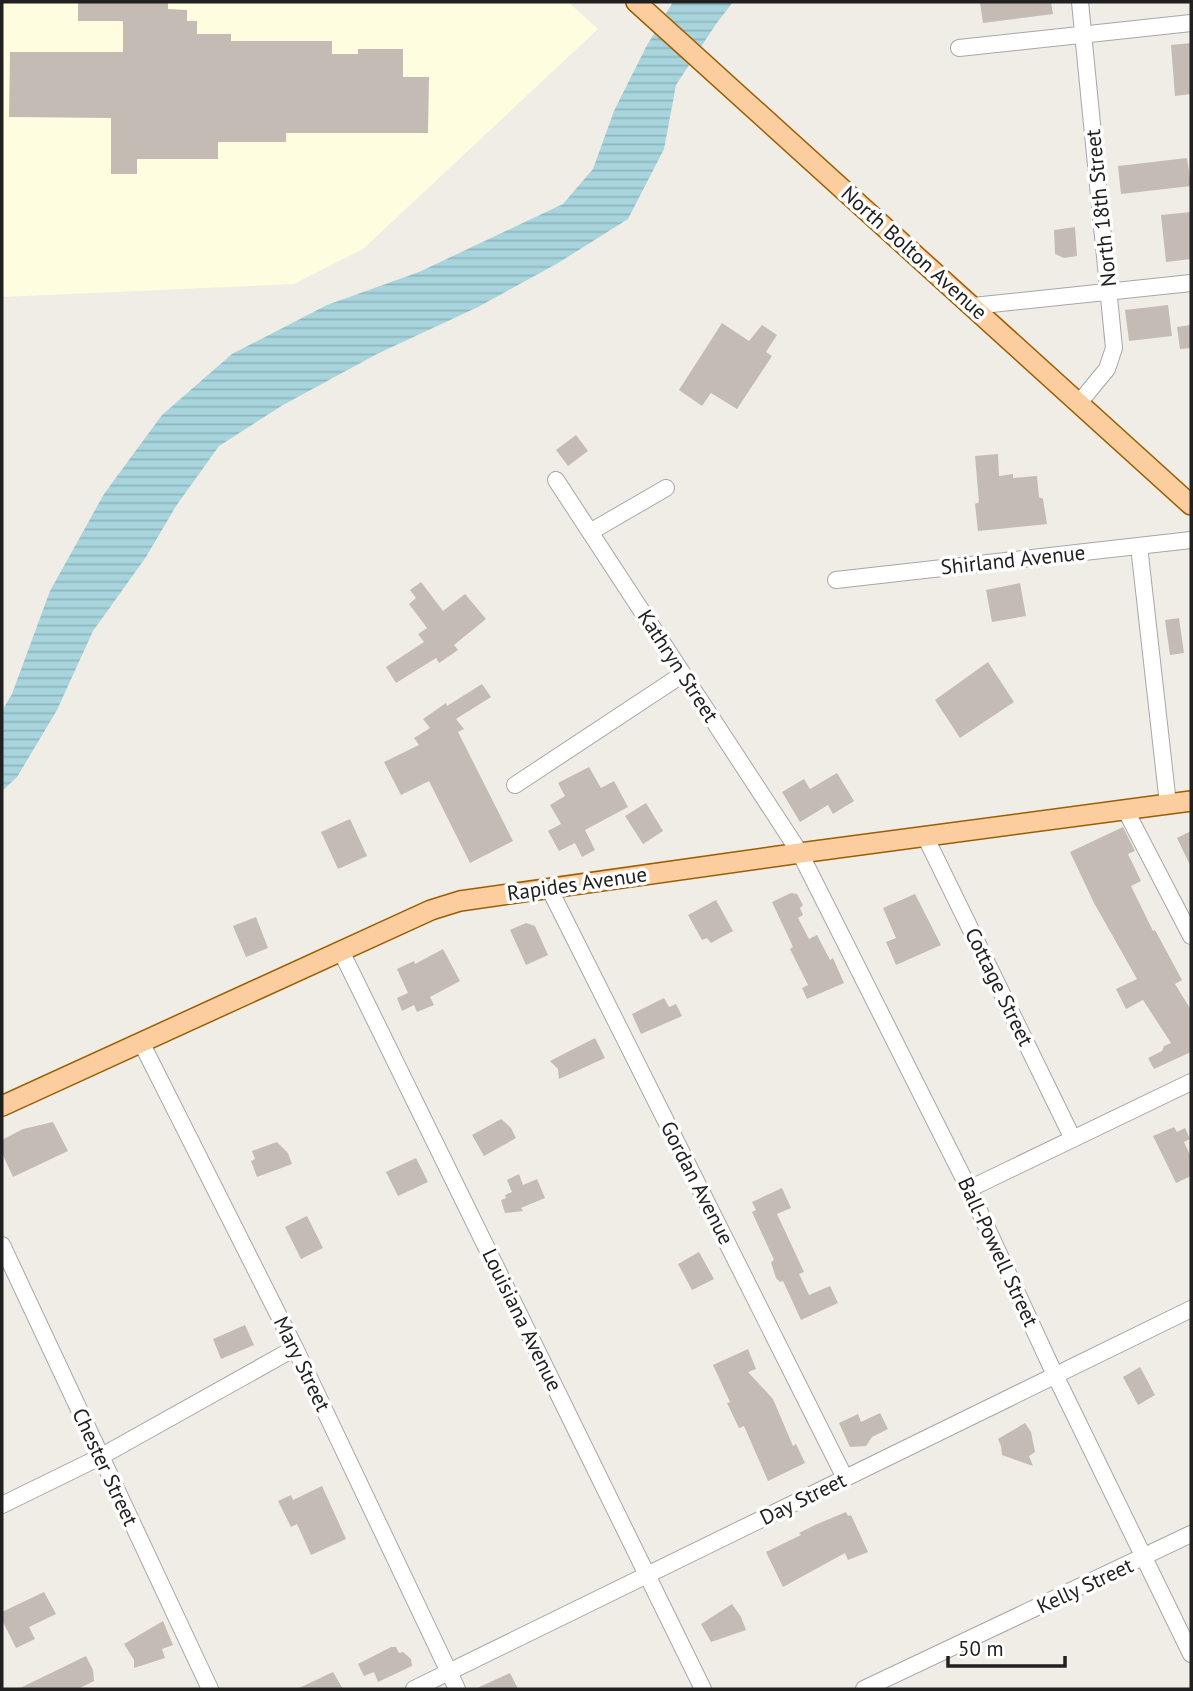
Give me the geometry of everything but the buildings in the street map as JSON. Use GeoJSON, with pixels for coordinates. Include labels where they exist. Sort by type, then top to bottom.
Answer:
{"type":"FeatureCollection","features":[{"type":"Feature","properties":{"kind":"main road","name":"North Bolton Avenue"},"geometry":{"type":"LineString","coordinates":[[636,2],[1191,505]]}},
{"type":"Feature","properties":{"kind":"main road","name":"Rapides Avenue"},"geometry":{"type":"LineString","coordinates":[[2,1106],[431,910],[496,895],[1191,801]]}},
{"type":"Feature","properties":{"kind":"street","name":"North 18th Street"},"geometry":{"type":"LineString","coordinates":[[1079,403],[1107,369],[1114,348],[1080,2]]}},
{"type":"Feature","properties":{"kind":"street"},"geometry":{"type":"LineString","coordinates":[[959,48],[1191,23]]}},
{"type":"Feature","properties":{"kind":"street"},"geometry":{"type":"LineString","coordinates":[[973,306],[1191,283]]}},
{"type":"Feature","properties":{"kind":"street","name":"Kathryn Street"},"geometry":{"type":"LineString","coordinates":[[556,480],[800,853]]}},
{"type":"Feature","properties":{"kind":"street"},"geometry":{"type":"LineString","coordinates":[[590,532],[666,488]]}},
{"type":"Feature","properties":{"kind":"street","name":"Shirland Avenue"},"geometry":{"type":"LineString","coordinates":[[836,580],[1191,540]]}},
{"type":"Feature","properties":{"kind":"street"},"geometry":{"type":"LineString","coordinates":[[1139,546],[1168,804]]}},
{"type":"Feature","properties":{"kind":"street"},"geometry":{"type":"LineString","coordinates":[[515,785],[683,674]]}},
{"type":"Feature","properties":{"kind":"street"},"geometry":{"type":"LineString","coordinates":[[1125,809],[1191,936]]}},
{"type":"Feature","properties":{"kind":"street","name":"Cottage Street"},"geometry":{"type":"LineString","coordinates":[[925,836],[1073,1139]]}},
{"type":"Feature","properties":{"kind":"street","name":"Ball-Powell Street"},"geometry":{"type":"LineString","coordinates":[[800,853],[969,1189],[1055,1375],[1191,1654]]}},
{"type":"Feature","properties":{"kind":"street","name":"Gordan Avenue"},"geometry":{"type":"LineString","coordinates":[[549,888],[845,1478]]}},
{"type":"Feature","properties":{"kind":"street","name":"Louisiana Avenue"},"geometry":{"type":"LineString","coordinates":[[341,951],[703,1689]]}},
{"type":"Feature","properties":{"kind":"street","name":"Mary Street"},"geometry":{"type":"LineString","coordinates":[[141,1042],[295,1348],[457,1689]]}},
{"type":"Feature","properties":{"kind":"street"},"geometry":{"type":"LineString","coordinates":[[969,1189],[1191,1082]]}},
{"type":"Feature","properties":{"kind":"street","name":"Chester Street"},"geometry":{"type":"LineString","coordinates":[[2,1245],[210,1689]]}},
{"type":"Feature","properties":{"kind":"street","name":"Day Street"},"geometry":{"type":"LineString","coordinates":[[414,1689],[1191,1309]]}},
{"type":"Feature","properties":{"kind":"street"},"geometry":{"type":"LineString","coordinates":[[2,1505],[100,1457],[295,1348]]}},
{"type":"Feature","properties":{"kind":"street","name":"Kelly Street"},"geometry":{"type":"LineString","coordinates":[[864,1689],[1191,1534]]}},
{"type":"Feature","properties":{"kind":"shaded area"},"geometry":{"type":"Polygon","coordinates":[[[2,2],[568,2],[598,29],[363,249],[294,284],[2,297],[2,2]]]}},
{"type":"Feature","properties":{"kind":"water"},"geometry":{"type":"Polygon","coordinates":[[[673,2],[733,2],[676,85],[664,149],[628,219],[558,263],[478,307],[377,354],[283,405],[219,446],[176,506],[146,557],[93,631],[57,710],[17,777],[2,791],[2,711],[12,694],[50,591],[104,494],[162,415],[232,354],[327,305],[419,272],[563,204],[593,169],[614,111],[646,47],[673,2]]]}}]}
